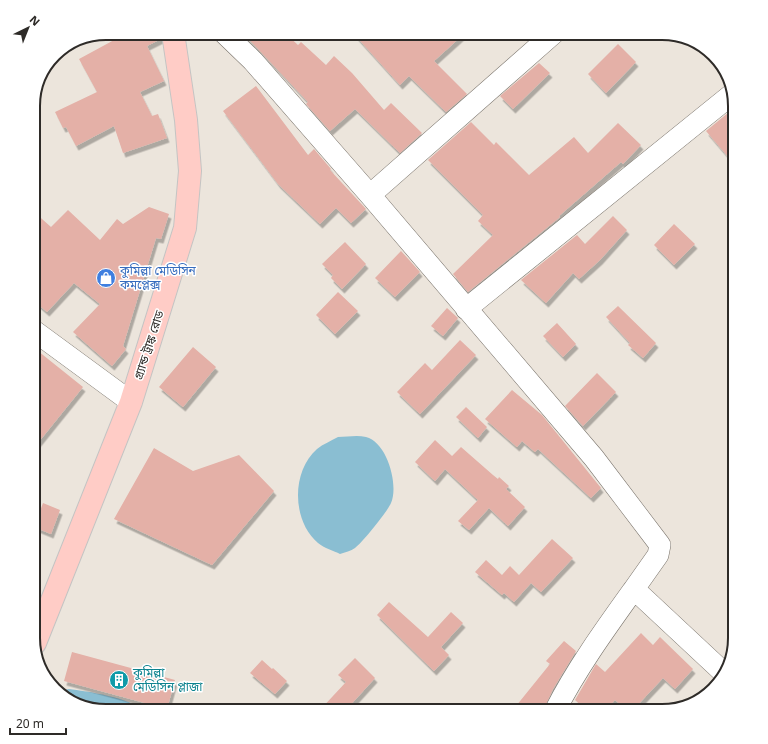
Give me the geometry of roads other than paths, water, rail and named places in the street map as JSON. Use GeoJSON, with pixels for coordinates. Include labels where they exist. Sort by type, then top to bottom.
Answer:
{"type":"FeatureCollection","features":[{"type":"Feature","properties":{"kind":"highway","name":"গ্র্যান্ড ট্রাঙ্ক রোড"},"geometry":{"type":"LineString","coordinates":[[40,630],[130,402],[185,228],[190,171],[186,120],[174,40]]}},
{"type":"Feature","properties":{"kind":"street"},"geometry":{"type":"LineString","coordinates":[[232,40],[253,60],[594,458],[660,545],[658,555],[600,637],[559,704]]}},
{"type":"Feature","properties":{"kind":"street"},"geometry":{"type":"LineString","coordinates":[[370,195],[546,40]]}},
{"type":"Feature","properties":{"kind":"street"},"geometry":{"type":"LineString","coordinates":[[466,309],[727,98]]}},
{"type":"Feature","properties":{"kind":"street"},"geometry":{"type":"LineString","coordinates":[[40,335],[130,402]]}},
{"type":"Feature","properties":{"kind":"street"},"geometry":{"type":"LineString","coordinates":[[634,589],[720,669]]}},
{"type":"Feature","properties":{"kind":"water"},"geometry":{"type":"Polygon","coordinates":[[[363,436],[373,441],[380,447],[389,465],[393,486],[391,503],[385,513],[355,548],[340,554],[320,545],[309,534],[299,510],[298,496],[299,483],[303,470],[309,459],[319,447],[338,437],[363,436]]]}},
{"type":"Feature","properties":{"kind":"water"},"geometry":{"type":"Polygon","coordinates":[[[66,690],[97,693],[133,704],[106,704],[89,702],[66,690]]]}},
{"type":"Feature","properties":{"kind":"place","name":"কুমিল্লা মেডিসিন কমপ্লেক্স"},"geometry":{"type":"Point","coordinates":[106,278]}},
{"type":"Feature","properties":{"kind":"place","name":"কুমিল্লা মেডিসিন প্লাজা"},"geometry":{"type":"Point","coordinates":[119,680]}}]}
